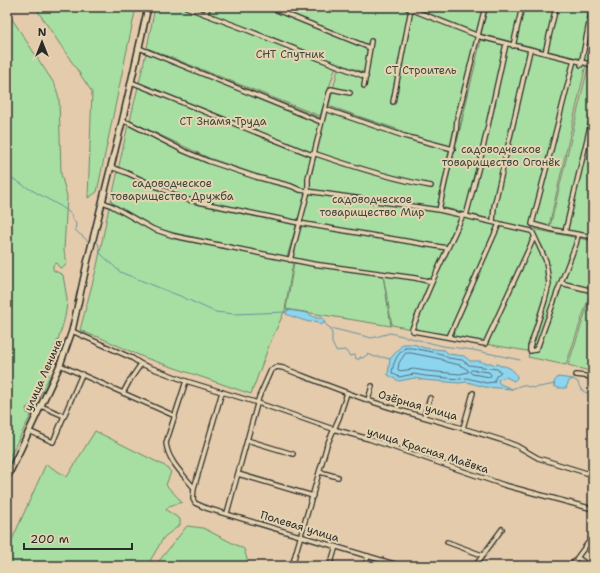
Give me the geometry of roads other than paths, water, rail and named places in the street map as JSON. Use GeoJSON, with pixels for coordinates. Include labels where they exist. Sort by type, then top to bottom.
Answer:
{"type":"FeatureCollection","features":[{"type":"Feature","properties":{"kind":"main road","name":"улица Ленина"},"geometry":{"type":"LineString","coordinates":[[7,478],[60,365],[72,331],[84,276],[123,121],[148,7]]}},
{"type":"Feature","properties":{"kind":"street"},"geometry":{"type":"LineString","coordinates":[[186,7],[366,77]]}},
{"type":"Feature","properties":{"kind":"street"},"geometry":{"type":"LineString","coordinates":[[205,14],[208,7]]}},
{"type":"Feature","properties":{"kind":"street"},"geometry":{"type":"LineString","coordinates":[[268,7],[370,48]]}},
{"type":"Feature","properties":{"kind":"street"},"geometry":{"type":"LineString","coordinates":[[405,7],[478,36],[513,46],[574,60],[581,64],[593,65]]}},
{"type":"Feature","properties":{"kind":"street"},"geometry":{"type":"LineString","coordinates":[[439,210],[453,149],[457,119],[485,7]]}},
{"type":"Feature","properties":{"kind":"street"},"geometry":{"type":"LineString","coordinates":[[513,46],[522,7]]}},
{"type":"Feature","properties":{"kind":"street"},"geometry":{"type":"LineString","coordinates":[[546,54],[556,7]]}},
{"type":"Feature","properties":{"kind":"street"},"geometry":{"type":"LineString","coordinates":[[581,64],[592,7]]}},
{"type":"Feature","properties":{"kind":"street"},"geometry":{"type":"LineString","coordinates":[[393,102],[411,9]]}},
{"type":"Feature","properties":{"kind":"street"},"geometry":{"type":"LineString","coordinates":[[364,86],[371,41]]}},
{"type":"Feature","properties":{"kind":"street"},"geometry":{"type":"LineString","coordinates":[[506,44],[479,166],[464,215],[447,248],[412,330],[449,337],[454,340],[485,344],[534,238]]}},
{"type":"Feature","properties":{"kind":"street"},"geometry":{"type":"LineString","coordinates":[[139,48],[321,122]]}},
{"type":"Feature","properties":{"kind":"street"},"geometry":{"type":"LineString","coordinates":[[493,222],[494,207],[530,50]]}},
{"type":"Feature","properties":{"kind":"street"},"geometry":{"type":"LineString","coordinates":[[574,60],[532,224],[593,237]]}},
{"type":"Feature","properties":{"kind":"street"},"geometry":{"type":"LineString","coordinates":[[131,82],[310,154],[316,154],[360,169],[412,183],[431,186]]}},
{"type":"Feature","properties":{"kind":"street"},"geometry":{"type":"LineString","coordinates":[[290,260],[308,191],[308,178],[313,154],[330,89],[350,93]]}},
{"type":"Feature","properties":{"kind":"street"},"geometry":{"type":"LineString","coordinates":[[325,109],[404,136],[453,149]]}},
{"type":"Feature","properties":{"kind":"street"},"geometry":{"type":"LineString","coordinates":[[566,232],[593,114]]}},
{"type":"Feature","properties":{"kind":"street"},"geometry":{"type":"LineString","coordinates":[[123,121],[208,162],[291,186],[300,190],[439,210],[531,231],[539,244],[546,261],[549,284],[530,351],[536,350],[538,346],[578,235]]}},
{"type":"Feature","properties":{"kind":"street"},"geometry":{"type":"LineString","coordinates":[[111,167],[184,199],[299,223],[447,248]]}},
{"type":"Feature","properties":{"kind":"street"},"geometry":{"type":"LineString","coordinates":[[103,202],[160,232],[290,260],[415,278],[432,282]]}},
{"type":"Feature","properties":{"kind":"street"},"geometry":{"type":"LineString","coordinates":[[449,337],[499,224]]}},
{"type":"Feature","properties":{"kind":"street"},"geometry":{"type":"LineString","coordinates":[[561,283],[593,290]]}},
{"type":"Feature","properties":{"kind":"street","name":"улица Красная Маёвка"},"geometry":{"type":"LineString","coordinates":[[72,331],[132,358],[141,364],[186,381],[258,403],[333,429],[369,439],[504,484],[593,509]]}},
{"type":"Feature","properties":{"kind":"street"},"geometry":{"type":"LineString","coordinates":[[123,393],[141,364]]}},
{"type":"Feature","properties":{"kind":"street"},"geometry":{"type":"LineString","coordinates":[[60,365],[175,416]]}},
{"type":"Feature","properties":{"kind":"street","name":"Озёрная улица"},"geometry":{"type":"LineString","coordinates":[[258,403],[268,374],[271,370],[277,367],[283,368],[347,393],[463,428],[517,446],[538,458],[593,475]]}},
{"type":"Feature","properties":{"kind":"street"},"geometry":{"type":"LineString","coordinates":[[29,431],[53,442],[82,374]]}},
{"type":"Feature","properties":{"kind":"street"},"geometry":{"type":"LineString","coordinates":[[576,375],[593,377]]}},
{"type":"Feature","properties":{"kind":"street"},"geometry":{"type":"LineString","coordinates":[[186,381],[166,443],[166,448],[173,463],[194,488]]}},
{"type":"Feature","properties":{"kind":"street"},"geometry":{"type":"LineString","coordinates":[[368,400],[372,386]]}},
{"type":"Feature","properties":{"kind":"street"},"geometry":{"type":"LineString","coordinates":[[194,488],[222,392]]}},
{"type":"Feature","properties":{"kind":"street"},"geometry":{"type":"LineString","coordinates":[[292,566],[327,445],[339,418],[347,393]]}},
{"type":"Feature","properties":{"kind":"street"},"geometry":{"type":"LineString","coordinates":[[463,428],[472,393]]}},
{"type":"Feature","properties":{"kind":"street"},"geometry":{"type":"LineString","coordinates":[[424,416],[430,398]]}},
{"type":"Feature","properties":{"kind":"street"},"geometry":{"type":"LineString","coordinates":[[227,513],[258,403]]}},
{"type":"Feature","properties":{"kind":"street"},"geometry":{"type":"LineString","coordinates":[[41,406],[64,416]]}},
{"type":"Feature","properties":{"kind":"street"},"geometry":{"type":"LineString","coordinates":[[247,440],[293,454]]}},
{"type":"Feature","properties":{"kind":"street"},"geometry":{"type":"LineString","coordinates":[[320,472],[338,477]]}},
{"type":"Feature","properties":{"kind":"street"},"geometry":{"type":"LineString","coordinates":[[238,474],[313,496]]}},
{"type":"Feature","properties":{"kind":"street","name":"Полевая улица"},"geometry":{"type":"LineString","coordinates":[[194,488],[193,499],[195,503],[206,508],[227,513],[399,566]]}},
{"type":"Feature","properties":{"kind":"street"},"geometry":{"type":"LineString","coordinates":[[475,566],[502,529]]}},
{"type":"Feature","properties":{"kind":"street"},"geometry":{"type":"LineString","coordinates":[[571,566],[593,536]]}},
{"type":"Feature","properties":{"kind":"street"},"geometry":{"type":"LineString","coordinates":[[447,542],[482,555]]}},
{"type":"Feature","properties":{"kind":"street"},"geometry":{"type":"LineString","coordinates":[[330,566],[336,546]]}},
{"type":"Feature","properties":{"kind":"street"},"geometry":{"type":"LineString","coordinates":[[365,566],[368,556]]}},
{"type":"Feature","properties":{"kind":"street"},"geometry":{"type":"LineString","coordinates":[[578,558],[589,566]]}},
{"type":"Feature","properties":{"kind":"water"},"geometry":{"type":"Polygon","coordinates":[[[286,311],[307,313],[316,318],[323,318],[325,322],[320,325],[316,321],[310,322],[302,320],[286,314],[286,311]]]}},
{"type":"Feature","properties":{"kind":"water"},"geometry":{"type":"Polygon","coordinates":[[[403,344],[413,344],[425,348],[444,350],[449,354],[464,356],[470,361],[480,361],[504,366],[514,371],[517,378],[514,381],[506,377],[499,379],[498,381],[500,384],[512,389],[485,387],[467,382],[459,383],[414,378],[399,381],[388,375],[390,359],[403,344]]]}},
{"type":"Feature","properties":{"kind":"water"},"geometry":{"type":"Polygon","coordinates":[[[558,377],[573,379],[569,381],[566,388],[558,388],[554,386],[554,382],[558,377]]]}},
{"type":"Feature","properties":{"kind":"waterway"},"geometry":{"type":"LineString","coordinates":[[7,175],[70,213],[76,224],[75,230],[89,242]]}},
{"type":"Feature","properties":{"kind":"waterway"},"geometry":{"type":"LineString","coordinates":[[95,242],[98,243],[100,253],[120,272],[215,312],[235,314],[287,312]]}},
{"type":"Feature","properties":{"kind":"waterway"},"geometry":{"type":"LineString","coordinates":[[324,323],[330,328],[332,343],[336,351],[345,350],[350,356],[355,355],[356,359],[360,359],[360,357],[363,358],[368,354],[375,357],[390,359]]}},
{"type":"Feature","properties":{"kind":"waterway"},"geometry":{"type":"LineString","coordinates":[[330,328],[372,338],[390,333],[443,346],[473,350],[520,360]]}},
{"type":"Feature","properties":{"kind":"waterway"},"geometry":{"type":"LineString","coordinates":[[573,379],[578,382],[583,391],[593,394]]}},
{"type":"Feature","properties":{"kind":"waterway"},"geometry":{"type":"LineString","coordinates":[[512,389],[522,385],[534,388],[555,384]]}},
{"type":"Feature","properties":{"kind":"park label","name":"СНТ Спутник"},"geometry":{"type":"Point","coordinates":[290,54]}},
{"type":"Feature","properties":{"kind":"park label","name":"СТ Строитель"},"geometry":{"type":"Point","coordinates":[421,70]}},
{"type":"Feature","properties":{"kind":"park label","name":"СТ Знамя Труда"},"geometry":{"type":"Point","coordinates":[223,121]}},
{"type":"Feature","properties":{"kind":"park label","name":"садоводческое товарищество Огонёк"},"geometry":{"type":"Point","coordinates":[501,155]}},
{"type":"Feature","properties":{"kind":"park label","name":"садоводческое товарищество Дружба"},"geometry":{"type":"Point","coordinates":[172,189]}},
{"type":"Feature","properties":{"kind":"park label","name":"садоводческое товарищество Мир"},"geometry":{"type":"Point","coordinates":[372,205]}}]}
